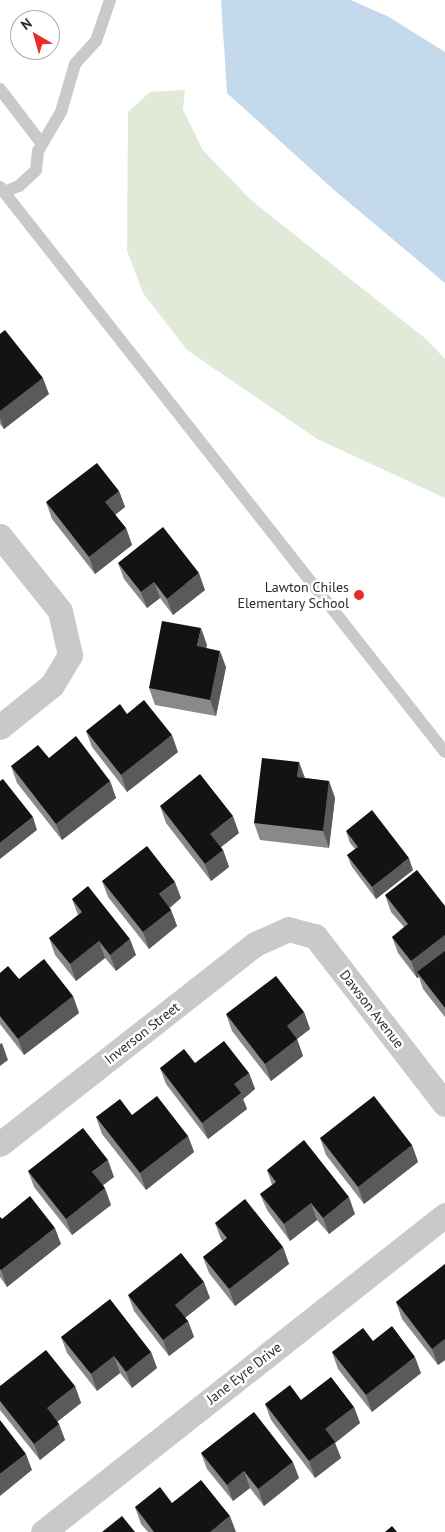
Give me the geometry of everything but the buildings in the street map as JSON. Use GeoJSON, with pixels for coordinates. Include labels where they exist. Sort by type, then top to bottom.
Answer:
{"type":"FeatureCollection","features":[{"type":"Feature","properties":{"kind":"street"},"geometry":{"type":"LineString","coordinates":[[0,536],[60,611],[70,655],[52,685],[0,726]]}},
{"type":"Feature","properties":{"kind":"street","name":"Dawson Avenue"},"geometry":{"type":"LineString","coordinates":[[288,929],[316,936],[445,1104]]}},
{"type":"Feature","properties":{"kind":"street","name":"Inverson Street"},"geometry":{"type":"LineString","coordinates":[[0,1144],[256,944],[288,929]]}},
{"type":"Feature","properties":{"kind":"street","name":"Jane Eyre Drive"},"geometry":{"type":"LineString","coordinates":[[42,1532],[445,1215]]}},
{"type":"Feature","properties":{"kind":"lane"},"geometry":{"type":"LineString","coordinates":[[110,0],[96,41],[75,64],[61,112],[42,144],[36,170],[19,186],[2,189],[445,752]]}},
{"type":"Feature","properties":{"kind":"lane"},"geometry":{"type":"LineString","coordinates":[[0,89],[42,144]]}},
{"type":"Feature","properties":{"kind":"green space"},"geometry":{"type":"Polygon","coordinates":[[[185,90],[183,109],[202,149],[251,200],[426,339],[445,359],[445,498],[317,439],[187,350],[143,293],[127,251],[128,112],[150,92],[185,90]]]}},
{"type":"Feature","properties":{"kind":"water"},"geometry":{"type":"Polygon","coordinates":[[[221,0],[351,0],[389,17],[445,52],[445,283],[334,190],[227,93],[221,0]]]}},
{"type":"Feature","properties":{"kind":"place","name":"Lawton Chiles Elementary School"},"geometry":{"type":"Point","coordinates":[359,595]}}]}
